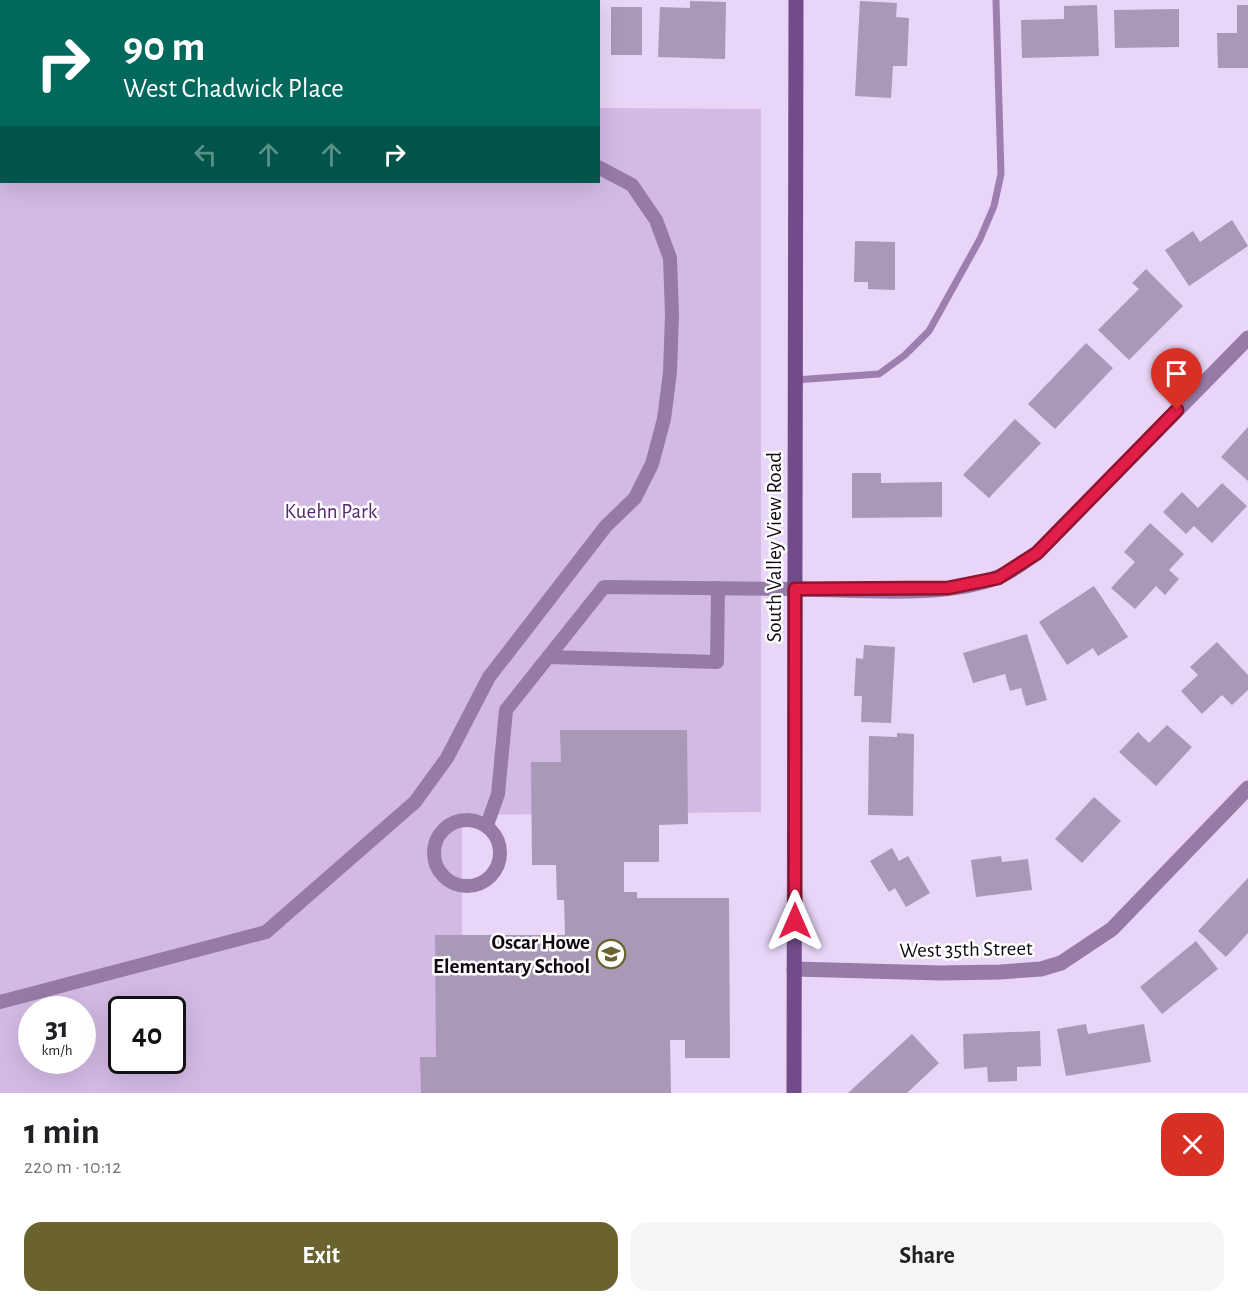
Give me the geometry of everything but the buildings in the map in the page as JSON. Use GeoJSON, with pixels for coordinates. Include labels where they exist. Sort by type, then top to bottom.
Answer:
{"type":"FeatureCollection","features":[{"type":"Feature","properties":{"kind":"street","name":"South Valley View Road"},"geometry":{"type":"LineString","coordinates":[[794,1093],[796,0]]}},
{"type":"Feature","properties":{"kind":"street"},"geometry":{"type":"LineString","coordinates":[[795,589],[948,588],[998,578],[1037,553],[1248,338]]}},
{"type":"Feature","properties":{"kind":"street","name":"West 35th Street"},"geometry":{"type":"LineString","coordinates":[[794,969],[952,973],[1020,970],[1061,963],[1112,929],[1248,788]]}},
{"type":"Feature","properties":{"kind":"lane"},"geometry":{"type":"LineString","coordinates":[[0,1002],[266,932],[415,802],[447,758],[489,677],[606,526],[634,498],[652,464],[664,419],[671,349],[670,258],[656,220],[632,185],[600,168]]}},
{"type":"Feature","properties":{"kind":"lane"},"geometry":{"type":"LineString","coordinates":[[487,825],[498,794],[506,710],[604,587],[795,589]]}},
{"type":"Feature","properties":{"kind":"lane"},"geometry":{"type":"LineString","coordinates":[[548,657],[717,662],[718,588]]}},
{"type":"Feature","properties":{"kind":"lane"},"geometry":{"type":"LineString","coordinates":[[462,820],[487,825],[498,841],[500,851],[494,872],[487,880],[466,887],[445,879],[434,861],[436,840],[442,830],[462,820]]}},
{"type":"Feature","properties":{"kind":"green space","name":"Kuehn Park"},"geometry":{"type":"Polygon","coordinates":[[[600,108],[761,109],[761,812],[462,815],[462,1093],[0,1093],[0,183],[600,183],[600,108]]]}},
{"type":"Feature","properties":{"kind":"waterway"},"geometry":{"type":"LineString","coordinates":[[795,380],[879,374],[905,355],[929,331],[980,239],[994,206],[1001,174],[996,0]]}},
{"type":"Feature","properties":{"kind":"place","name":"Oscar Howe Elementary School"},"geometry":{"type":"Point","coordinates":[611,954]}},
{"type":"Feature","properties":{"kind":"route"},"geometry":{"type":"LineString","coordinates":[[795,921],[795,589],[948,588],[998,578],[1037,553],[1177,410]]}}]}
